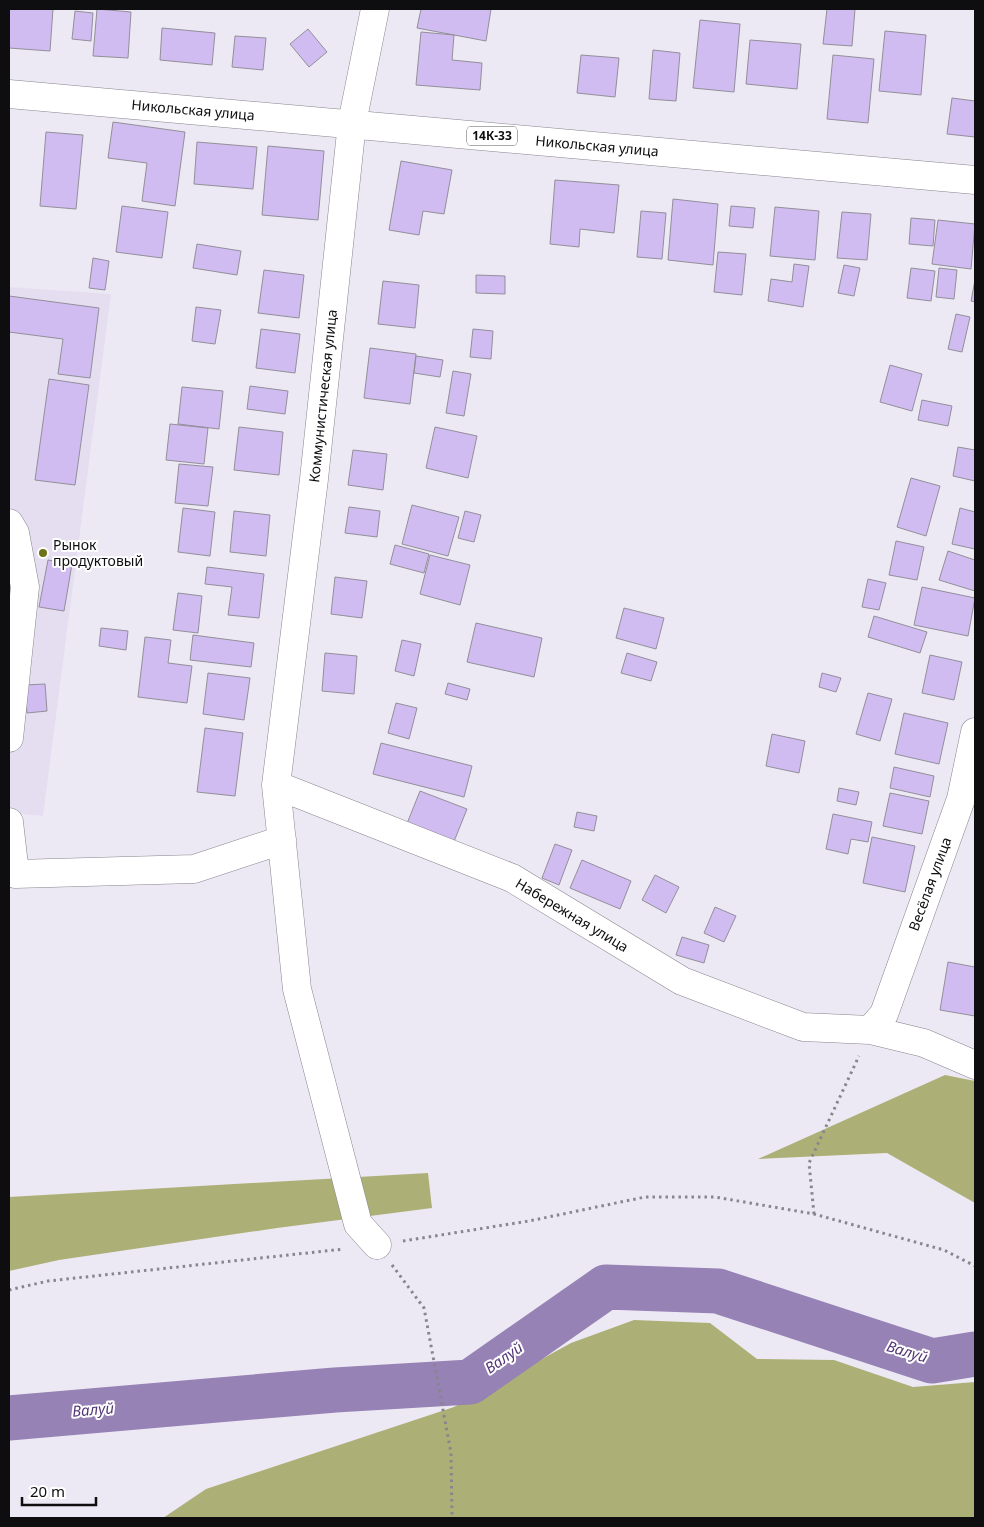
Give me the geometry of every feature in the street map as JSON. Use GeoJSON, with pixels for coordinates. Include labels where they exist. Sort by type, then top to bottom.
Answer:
{"type":"FeatureCollection","features":[{"type":"Feature","properties":{"kind":"street","name":"Коммунистическая улица"},"geometry":{"type":"LineString","coordinates":[[375,9],[352,123],[314,479],[276,785],[297,989],[358,1224],[377,1245]]}},
{"type":"Feature","properties":{"kind":"street","name":"Никольская улица"},"geometry":{"type":"LineString","coordinates":[[9,94],[352,123],[975,180]]}},
{"type":"Feature","properties":{"kind":"street"},"geometry":{"type":"LineString","coordinates":[[9,523],[15,533],[25,587],[9,738]]}},
{"type":"Feature","properties":{"kind":"street","name":"Весёлая улица"},"geometry":{"type":"LineString","coordinates":[[870,1030],[884,1014],[960,799],[975,732]]}},
{"type":"Feature","properties":{"kind":"street","name":"Набережная улица"},"geometry":{"type":"LineString","coordinates":[[276,785],[512,878],[682,981],[803,1027],[870,1030],[924,1043],[975,1065]]}},
{"type":"Feature","properties":{"kind":"street"},"geometry":{"type":"LineString","coordinates":[[9,822],[12,881],[194,869],[282,840]]}},
{"type":"Feature","properties":{"kind":"path"},"geometry":{"type":"LineString","coordinates":[[814,1214],[809,1163],[870,1030]]}},
{"type":"Feature","properties":{"kind":"path"},"geometry":{"type":"LineString","coordinates":[[9,1290],[48,1281],[377,1245],[529,1222],[645,1197],[716,1197],[814,1214],[944,1250],[975,1266]]}},
{"type":"Feature","properties":{"kind":"path"},"geometry":{"type":"LineString","coordinates":[[377,1245],[424,1308],[451,1453],[452,1518]]}},
{"type":"Feature","properties":{"kind":"shaded area","name":"Рынок продуктовый"},"geometry":{"type":"Polygon","coordinates":[[[9,287],[111,294],[43,816],[9,813],[9,287]]]}},
{"type":"Feature","properties":{"kind":"green space"},"geometry":{"type":"Polygon","coordinates":[[[945,1075],[975,1081],[975,1203],[887,1153],[758,1159],[945,1075]]]}},
{"type":"Feature","properties":{"kind":"green space"},"geometry":{"type":"Polygon","coordinates":[[[428,1173],[432,1208],[277,1228],[59,1260],[9,1271],[9,1197],[428,1173]]]}},
{"type":"Feature","properties":{"kind":"green space"},"geometry":{"type":"Polygon","coordinates":[[[634,1320],[710,1323],[757,1359],[834,1360],[913,1387],[975,1382],[975,1518],[163,1518],[206,1489],[454,1407],[571,1343],[634,1320]]]}},
{"type":"Feature","properties":{"kind":"building"},"geometry":{"type":"Polygon","coordinates":[[[9,9],[53,9],[50,51],[9,48],[9,9]]]}},
{"type":"Feature","properties":{"kind":"building"},"geometry":{"type":"Polygon","coordinates":[[[97,9],[131,12],[128,58],[93,56],[97,9]]]}},
{"type":"Feature","properties":{"kind":"building"},"geometry":{"type":"Polygon","coordinates":[[[421,9],[491,9],[486,41],[417,28],[421,9]]]}},
{"type":"Feature","properties":{"kind":"building"},"geometry":{"type":"Polygon","coordinates":[[[827,9],[855,9],[852,46],[823,44],[827,9]]]}},
{"type":"Feature","properties":{"kind":"building"},"geometry":{"type":"Polygon","coordinates":[[[75,11],[93,13],[91,41],[72,39],[75,11]]]}},
{"type":"Feature","properties":{"kind":"building"},"geometry":{"type":"Polygon","coordinates":[[[700,20],[740,24],[734,92],[693,88],[700,20]]]}},
{"type":"Feature","properties":{"kind":"building"},"geometry":{"type":"Polygon","coordinates":[[[162,28],[215,33],[212,65],[160,60],[162,28]]]}},
{"type":"Feature","properties":{"kind":"building"},"geometry":{"type":"Polygon","coordinates":[[[308,29],[327,52],[309,67],[290,44],[308,29]]]}},
{"type":"Feature","properties":{"kind":"building"},"geometry":{"type":"Polygon","coordinates":[[[885,31],[926,35],[921,95],[879,91],[885,31]]]}},
{"type":"Feature","properties":{"kind":"building"},"geometry":{"type":"Polygon","coordinates":[[[421,32],[454,35],[452,60],[482,63],[480,90],[416,85],[421,32]]]}},
{"type":"Feature","properties":{"kind":"building"},"geometry":{"type":"Polygon","coordinates":[[[235,36],[266,38],[263,70],[232,67],[235,36]]]}},
{"type":"Feature","properties":{"kind":"building"},"geometry":{"type":"Polygon","coordinates":[[[750,40],[801,44],[797,89],[746,84],[750,40]]]}},
{"type":"Feature","properties":{"kind":"building"},"geometry":{"type":"Polygon","coordinates":[[[653,50],[680,53],[676,101],[649,99],[653,50]]]}},
{"type":"Feature","properties":{"kind":"building"},"geometry":{"type":"Polygon","coordinates":[[[581,55],[619,58],[615,97],[577,93],[581,55]]]}},
{"type":"Feature","properties":{"kind":"building"},"geometry":{"type":"Polygon","coordinates":[[[833,55],[874,59],[868,123],[827,119],[833,55]]]}},
{"type":"Feature","properties":{"kind":"building"},"geometry":{"type":"Polygon","coordinates":[[[952,98],[975,101],[975,137],[947,134],[952,98]]]}},
{"type":"Feature","properties":{"kind":"building"},"geometry":{"type":"Polygon","coordinates":[[[113,122],[185,132],[175,206],[142,201],[147,163],[108,158],[113,122]]]}},
{"type":"Feature","properties":{"kind":"building"},"geometry":{"type":"Polygon","coordinates":[[[46,132],[83,135],[76,209],[40,206],[46,132]]]}},
{"type":"Feature","properties":{"kind":"building"},"geometry":{"type":"Polygon","coordinates":[[[197,142],[257,147],[253,189],[194,184],[197,142]]]}},
{"type":"Feature","properties":{"kind":"building"},"geometry":{"type":"Polygon","coordinates":[[[268,146],[324,151],[318,220],[262,215],[268,146]]]}},
{"type":"Feature","properties":{"kind":"building"},"geometry":{"type":"Polygon","coordinates":[[[401,161],[452,170],[444,214],[423,211],[419,235],[389,230],[401,161]]]}},
{"type":"Feature","properties":{"kind":"building"},"geometry":{"type":"Polygon","coordinates":[[[555,180],[619,185],[614,233],[580,229],[579,247],[550,244],[555,180]]]}},
{"type":"Feature","properties":{"kind":"building"},"geometry":{"type":"Polygon","coordinates":[[[673,199],[718,204],[713,265],[668,260],[673,199]]]}},
{"type":"Feature","properties":{"kind":"building"},"geometry":{"type":"Polygon","coordinates":[[[122,206],[168,212],[162,258],[116,252],[122,206]]]}},
{"type":"Feature","properties":{"kind":"building"},"geometry":{"type":"Polygon","coordinates":[[[731,206],[755,208],[753,228],[729,226],[731,206]]]}},
{"type":"Feature","properties":{"kind":"building"},"geometry":{"type":"Polygon","coordinates":[[[775,207],[819,211],[815,260],[770,256],[775,207]]]}},
{"type":"Feature","properties":{"kind":"building"},"geometry":{"type":"Polygon","coordinates":[[[641,211],[666,213],[662,259],[637,257],[641,211]]]}},
{"type":"Feature","properties":{"kind":"building"},"geometry":{"type":"Polygon","coordinates":[[[842,212],[871,214],[867,260],[837,258],[842,212]]]}},
{"type":"Feature","properties":{"kind":"building"},"geometry":{"type":"Polygon","coordinates":[[[911,218],[935,220],[933,246],[909,244],[911,218]]]}},
{"type":"Feature","properties":{"kind":"building"},"geometry":{"type":"Polygon","coordinates":[[[938,220],[975,224],[971,269],[932,264],[938,220]]]}},
{"type":"Feature","properties":{"kind":"building"},"geometry":{"type":"Polygon","coordinates":[[[197,244],[241,251],[237,275],[193,268],[197,244]]]}},
{"type":"Feature","properties":{"kind":"building"},"geometry":{"type":"Polygon","coordinates":[[[718,252],[746,254],[742,295],[714,292],[718,252]]]}},
{"type":"Feature","properties":{"kind":"building"},"geometry":{"type":"Polygon","coordinates":[[[93,258],[109,261],[105,290],[89,288],[93,258]]]}},
{"type":"Feature","properties":{"kind":"building"},"geometry":{"type":"Polygon","coordinates":[[[794,264],[809,266],[803,307],[768,301],[771,279],[792,282],[794,264]]]}},
{"type":"Feature","properties":{"kind":"building"},"geometry":{"type":"Polygon","coordinates":[[[844,265],[860,268],[854,296],[838,293],[844,265]]]}},
{"type":"Feature","properties":{"kind":"building"},"geometry":{"type":"Polygon","coordinates":[[[911,268],[935,271],[931,301],[907,298],[911,268]]]}},
{"type":"Feature","properties":{"kind":"building"},"geometry":{"type":"Polygon","coordinates":[[[939,268],[957,270],[954,299],[936,297],[939,268]]]}},
{"type":"Feature","properties":{"kind":"building"},"geometry":{"type":"Polygon","coordinates":[[[264,270],[304,275],[299,318],[258,313],[264,270]]]}},
{"type":"Feature","properties":{"kind":"building"},"geometry":{"type":"Polygon","coordinates":[[[476,275],[505,276],[505,294],[476,293],[476,275]]]}},
{"type":"Feature","properties":{"kind":"building"},"geometry":{"type":"Polygon","coordinates":[[[975,280],[975,302],[971,301],[975,280]]]}},
{"type":"Feature","properties":{"kind":"building"},"geometry":{"type":"Polygon","coordinates":[[[383,281],[419,285],[415,328],[378,324],[383,281]]]}},
{"type":"Feature","properties":{"kind":"building"},"geometry":{"type":"Polygon","coordinates":[[[9,296],[99,308],[90,378],[58,374],[63,339],[9,332],[9,296]]]}},
{"type":"Feature","properties":{"kind":"building"},"geometry":{"type":"Polygon","coordinates":[[[196,307],[221,310],[215,344],[192,341],[196,307]]]}},
{"type":"Feature","properties":{"kind":"building"},"geometry":{"type":"Polygon","coordinates":[[[956,314],[970,317],[962,352],[948,349],[956,314]]]}},
{"type":"Feature","properties":{"kind":"building"},"geometry":{"type":"Polygon","coordinates":[[[261,329],[300,334],[295,373],[256,368],[261,329]]]}},
{"type":"Feature","properties":{"kind":"building"},"geometry":{"type":"Polygon","coordinates":[[[473,329],[493,331],[491,359],[470,357],[473,329]]]}},
{"type":"Feature","properties":{"kind":"building"},"geometry":{"type":"Polygon","coordinates":[[[370,348],[416,354],[410,404],[364,398],[370,348]]]}},
{"type":"Feature","properties":{"kind":"building"},"geometry":{"type":"Polygon","coordinates":[[[416,356],[443,360],[440,377],[414,373],[416,356]]]}},
{"type":"Feature","properties":{"kind":"building"},"geometry":{"type":"Polygon","coordinates":[[[890,365],[922,374],[912,411],[880,402],[890,365]]]}},
{"type":"Feature","properties":{"kind":"building"},"geometry":{"type":"Polygon","coordinates":[[[453,371],[471,374],[464,416],[446,413],[453,371]]]}},
{"type":"Feature","properties":{"kind":"building"},"geometry":{"type":"Polygon","coordinates":[[[49,379],[89,385],[75,485],[35,480],[49,379]]]}},
{"type":"Feature","properties":{"kind":"building"},"geometry":{"type":"Polygon","coordinates":[[[250,386],[288,391],[285,414],[247,409],[250,386]]]}},
{"type":"Feature","properties":{"kind":"building"},"geometry":{"type":"Polygon","coordinates":[[[182,387],[223,391],[219,429],[178,424],[182,387]]]}},
{"type":"Feature","properties":{"kind":"building"},"geometry":{"type":"Polygon","coordinates":[[[922,400],[952,406],[948,426],[918,420],[922,400]]]}},
{"type":"Feature","properties":{"kind":"building"},"geometry":{"type":"Polygon","coordinates":[[[170,424],[208,428],[204,464],[166,460],[170,424]]]}},
{"type":"Feature","properties":{"kind":"building"},"geometry":{"type":"Polygon","coordinates":[[[239,427],[283,432],[279,475],[234,470],[239,427]]]}},
{"type":"Feature","properties":{"kind":"building"},"geometry":{"type":"Polygon","coordinates":[[[435,427],[477,436],[468,478],[426,468],[435,427]]]}},
{"type":"Feature","properties":{"kind":"building"},"geometry":{"type":"Polygon","coordinates":[[[958,447],[975,450],[975,481],[953,476],[958,447]]]}},
{"type":"Feature","properties":{"kind":"building"},"geometry":{"type":"Polygon","coordinates":[[[353,450],[387,454],[383,490],[348,485],[353,450]]]}},
{"type":"Feature","properties":{"kind":"building"},"geometry":{"type":"Polygon","coordinates":[[[179,464],[213,467],[208,506],[175,503],[179,464]]]}},
{"type":"Feature","properties":{"kind":"building"},"geometry":{"type":"Polygon","coordinates":[[[911,478],[940,486],[926,536],[897,527],[911,478]]]}},
{"type":"Feature","properties":{"kind":"building"},"geometry":{"type":"Polygon","coordinates":[[[412,505],[459,517],[448,556],[402,544],[412,505]]]}},
{"type":"Feature","properties":{"kind":"building"},"geometry":{"type":"Polygon","coordinates":[[[349,507],[380,511],[377,537],[345,533],[349,507]]]}},
{"type":"Feature","properties":{"kind":"building"},"geometry":{"type":"Polygon","coordinates":[[[183,508],[215,512],[210,556],[178,552],[183,508]]]}},
{"type":"Feature","properties":{"kind":"building"},"geometry":{"type":"Polygon","coordinates":[[[960,508],[975,512],[975,549],[952,544],[960,508]]]}},
{"type":"Feature","properties":{"kind":"building"},"geometry":{"type":"Polygon","coordinates":[[[234,511],[270,515],[266,556],[230,552],[234,511]]]}},
{"type":"Feature","properties":{"kind":"building"},"geometry":{"type":"Polygon","coordinates":[[[465,511],[481,515],[474,542],[458,538],[465,511]]]}},
{"type":"Feature","properties":{"kind":"building"},"geometry":{"type":"Polygon","coordinates":[[[896,541],[924,547],[917,580],[889,575],[896,541]]]}},
{"type":"Feature","properties":{"kind":"building"},"geometry":{"type":"Polygon","coordinates":[[[395,545],[429,554],[424,573],[390,564],[395,545]]]}},
{"type":"Feature","properties":{"kind":"building"},"geometry":{"type":"Polygon","coordinates":[[[948,551],[975,560],[975,591],[939,580],[948,551]]]}},
{"type":"Feature","properties":{"kind":"building"},"geometry":{"type":"Polygon","coordinates":[[[430,555],[470,565],[460,605],[420,594],[430,555]]]}},
{"type":"Feature","properties":{"kind":"building"},"geometry":{"type":"Polygon","coordinates":[[[48,560],[72,564],[64,611],[39,607],[48,560]]]}},
{"type":"Feature","properties":{"kind":"building"},"geometry":{"type":"Polygon","coordinates":[[[207,567],[264,574],[259,618],[228,615],[232,587],[205,584],[207,567]]]}},
{"type":"Feature","properties":{"kind":"building"},"geometry":{"type":"Polygon","coordinates":[[[335,577],[367,581],[362,618],[331,614],[335,577]]]}},
{"type":"Feature","properties":{"kind":"building"},"geometry":{"type":"Polygon","coordinates":[[[868,579],[886,583],[879,610],[862,607],[868,579]]]}},
{"type":"Feature","properties":{"kind":"building"},"geometry":{"type":"Polygon","coordinates":[[[922,587],[975,598],[968,636],[914,625],[922,587]]]}},
{"type":"Feature","properties":{"kind":"building"},"geometry":{"type":"Polygon","coordinates":[[[178,593],[202,596],[198,633],[173,630],[178,593]]]}},
{"type":"Feature","properties":{"kind":"building"},"geometry":{"type":"Polygon","coordinates":[[[624,608],[664,618],[656,649],[616,638],[624,608]]]}},
{"type":"Feature","properties":{"kind":"building"},"geometry":{"type":"Polygon","coordinates":[[[874,616],[927,632],[920,653],[868,637],[874,616]]]}},
{"type":"Feature","properties":{"kind":"building"},"geometry":{"type":"Polygon","coordinates":[[[476,623],[542,638],[534,677],[467,662],[476,623]]]}},
{"type":"Feature","properties":{"kind":"building"},"geometry":{"type":"Polygon","coordinates":[[[101,628],[128,631],[126,650],[99,646],[101,628]]]}},
{"type":"Feature","properties":{"kind":"building"},"geometry":{"type":"Polygon","coordinates":[[[193,635],[254,643],[251,667],[190,660],[193,635]]]}},
{"type":"Feature","properties":{"kind":"building"},"geometry":{"type":"Polygon","coordinates":[[[145,637],[171,640],[168,663],[192,666],[187,703],[138,697],[145,637]]]}},
{"type":"Feature","properties":{"kind":"building"},"geometry":{"type":"Polygon","coordinates":[[[402,640],[421,644],[414,676],[395,671],[402,640]]]}},
{"type":"Feature","properties":{"kind":"building"},"geometry":{"type":"Polygon","coordinates":[[[325,653],[357,656],[354,694],[322,691],[325,653]]]}},
{"type":"Feature","properties":{"kind":"building"},"geometry":{"type":"Polygon","coordinates":[[[627,653],[657,662],[651,681],[621,673],[627,653]]]}},
{"type":"Feature","properties":{"kind":"building"},"geometry":{"type":"Polygon","coordinates":[[[930,655],[962,662],[954,700],[922,693],[930,655]]]}},
{"type":"Feature","properties":{"kind":"building"},"geometry":{"type":"Polygon","coordinates":[[[208,673],[250,678],[244,720],[203,714],[208,673]]]}},
{"type":"Feature","properties":{"kind":"building"},"geometry":{"type":"Polygon","coordinates":[[[822,673],[841,678],[836,692],[819,687],[822,673]]]}},
{"type":"Feature","properties":{"kind":"building"},"geometry":{"type":"Polygon","coordinates":[[[448,683],[470,689],[467,700],[445,694],[448,683]]]}},
{"type":"Feature","properties":{"kind":"building"},"geometry":{"type":"Polygon","coordinates":[[[45,684],[47,711],[27,713],[25,685],[45,684]]]}},
{"type":"Feature","properties":{"kind":"building"},"geometry":{"type":"Polygon","coordinates":[[[868,693],[892,699],[880,741],[856,734],[868,693]]]}},
{"type":"Feature","properties":{"kind":"building"},"geometry":{"type":"Polygon","coordinates":[[[396,703],[417,708],[409,739],[388,733],[396,703]]]}},
{"type":"Feature","properties":{"kind":"building"},"geometry":{"type":"Polygon","coordinates":[[[904,713],[948,723],[939,764],[895,754],[904,713]]]}},
{"type":"Feature","properties":{"kind":"building"},"geometry":{"type":"Polygon","coordinates":[[[205,728],[243,733],[235,796],[197,792],[205,728]]]}},
{"type":"Feature","properties":{"kind":"building"},"geometry":{"type":"Polygon","coordinates":[[[772,734],[805,741],[799,773],[766,766],[772,734]]]}},
{"type":"Feature","properties":{"kind":"building"},"geometry":{"type":"Polygon","coordinates":[[[381,743],[472,766],[464,797],[373,774],[381,743]]]}},
{"type":"Feature","properties":{"kind":"building"},"geometry":{"type":"Polygon","coordinates":[[[894,767],[934,776],[930,797],[890,788],[894,767]]]}},
{"type":"Feature","properties":{"kind":"building"},"geometry":{"type":"Polygon","coordinates":[[[839,788],[859,792],[856,805],[837,801],[839,788]]]}},
{"type":"Feature","properties":{"kind":"building"},"geometry":{"type":"Polygon","coordinates":[[[420,791],[467,809],[453,844],[406,826],[420,791]]]}},
{"type":"Feature","properties":{"kind":"building"},"geometry":{"type":"Polygon","coordinates":[[[890,793],[929,801],[922,834],[883,826],[890,793]]]}},
{"type":"Feature","properties":{"kind":"building"},"geometry":{"type":"Polygon","coordinates":[[[577,812],[597,816],[594,831],[574,827],[577,812]]]}},
{"type":"Feature","properties":{"kind":"building"},"geometry":{"type":"Polygon","coordinates":[[[833,814],[872,822],[868,842],[851,839],[848,854],[826,849],[833,814]]]}},
{"type":"Feature","properties":{"kind":"building"},"geometry":{"type":"Polygon","coordinates":[[[872,837],[915,846],[905,892],[863,883],[872,837]]]}},
{"type":"Feature","properties":{"kind":"building"},"geometry":{"type":"Polygon","coordinates":[[[555,844],[572,850],[559,885],[542,878],[555,844]]]}},
{"type":"Feature","properties":{"kind":"building"},"geometry":{"type":"Polygon","coordinates":[[[582,860],[631,881],[620,909],[570,888],[582,860]]]}},
{"type":"Feature","properties":{"kind":"building"},"geometry":{"type":"Polygon","coordinates":[[[655,875],[679,887],[666,913],[642,900],[655,875]]]}},
{"type":"Feature","properties":{"kind":"building"},"geometry":{"type":"Polygon","coordinates":[[[715,907],[736,916],[724,942],[704,933],[715,907]]]}},
{"type":"Feature","properties":{"kind":"building"},"geometry":{"type":"Polygon","coordinates":[[[682,937],[709,945],[704,963],[676,955],[682,937]]]}},
{"type":"Feature","properties":{"kind":"building"},"geometry":{"type":"Polygon","coordinates":[[[948,962],[975,967],[975,1016],[940,1010],[948,962]]]}},
{"type":"Feature","properties":{"kind":"waterway","name":"Валуй"},"geometry":{"type":"LineString","coordinates":[[9,1418],[335,1390],[470,1382],[606,1287],[718,1291],[932,1361],[975,1354]]}},
{"type":"Feature","properties":{"kind":"place","name":"Рынок продуктовый"},"geometry":{"type":"Point","coordinates":[43,553]}}]}
